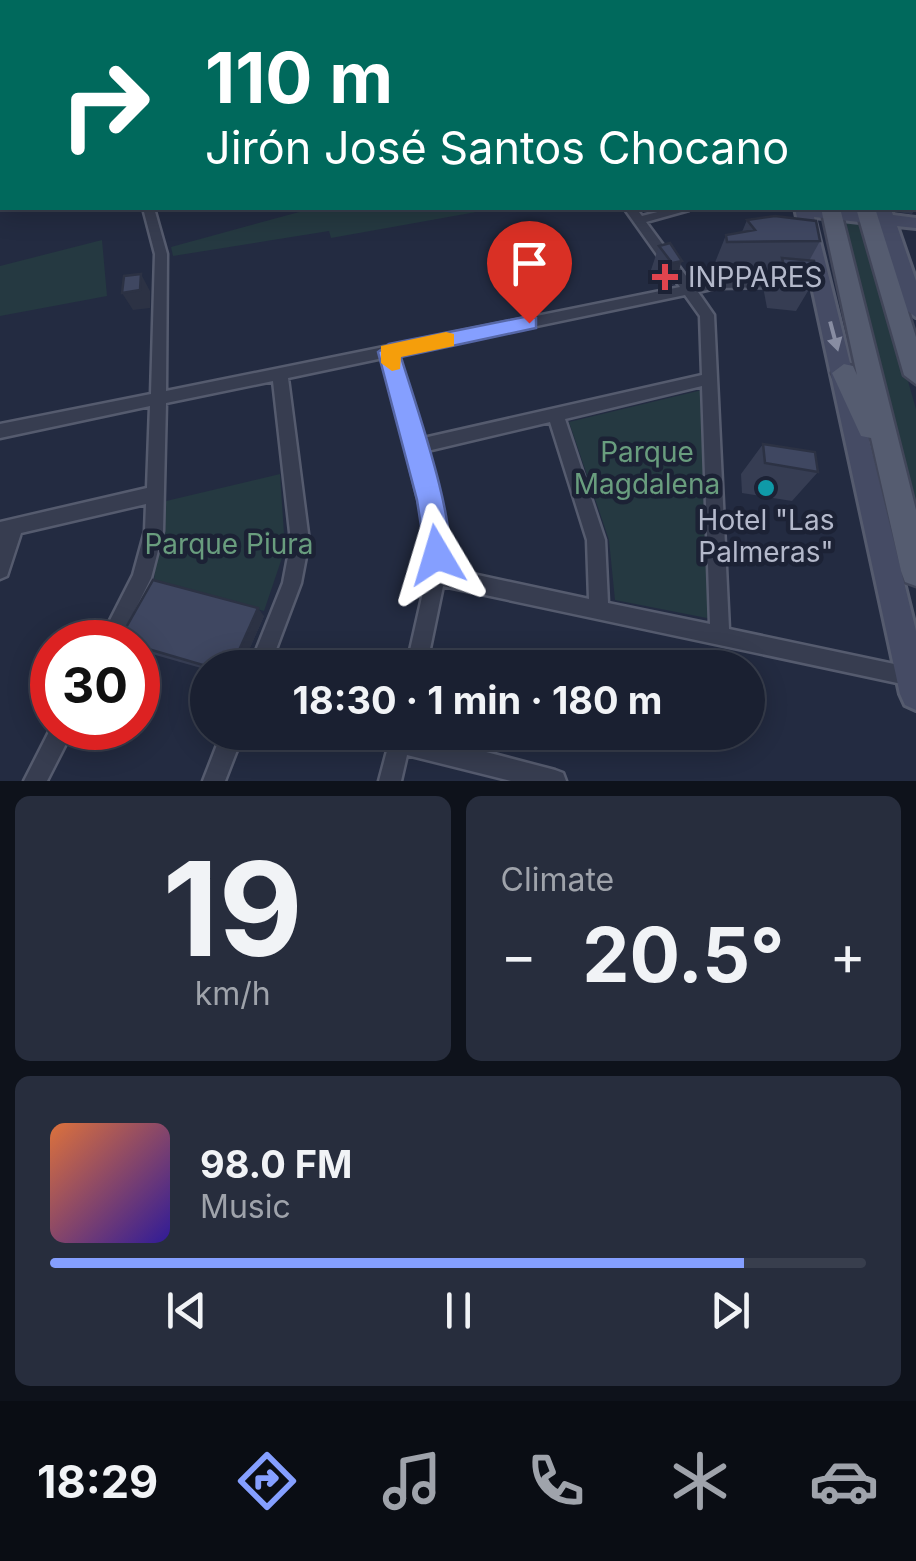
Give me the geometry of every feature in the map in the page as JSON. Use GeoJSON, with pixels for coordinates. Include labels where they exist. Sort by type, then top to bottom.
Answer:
{"type":"FeatureCollection","features":[{"type":"Feature","properties":{"kind":"main road"},"geometry":{"type":"LineString","coordinates":[[817,210],[850,290],[916,570]]}},
{"type":"Feature","properties":{"kind":"main road"},"geometry":{"type":"LineString","coordinates":[[876,213],[908,299],[916,375]]}},
{"type":"Feature","properties":{"kind":"main road"},"geometry":{"type":"LineString","coordinates":[[844,374],[878,450],[892,470]]}},
{"type":"Feature","properties":{"kind":"street"},"geometry":{"type":"LineString","coordinates":[[119,620],[150,558],[155,494],[161,258],[149,210]]}},
{"type":"Feature","properties":{"kind":"street"},"geometry":{"type":"LineString","coordinates":[[632,210],[707,315],[720,636]]}},
{"type":"Feature","properties":{"kind":"street"},"geometry":{"type":"LineString","coordinates":[[639,220],[676,210]]}},
{"type":"Feature","properties":{"kind":"street"},"geometry":{"type":"LineString","coordinates":[[436,575],[720,636],[914,686],[821,286],[817,210],[876,213],[916,224]]}},
{"type":"Feature","properties":{"kind":"street"},"geometry":{"type":"LineString","coordinates":[[908,299],[916,262]]}},
{"type":"Feature","properties":{"kind":"street"},"geometry":{"type":"LineString","coordinates":[[0,431],[692,290],[752,281],[850,290]]}},
{"type":"Feature","properties":{"kind":"street"},"geometry":{"type":"LineString","coordinates":[[389,352],[435,525],[436,575],[420,650]]}},
{"type":"Feature","properties":{"kind":"street"},"geometry":{"type":"LineString","coordinates":[[264,650],[299,554],[300,528],[280,374]]}},
{"type":"Feature","properties":{"kind":"street"},"geometry":{"type":"LineString","coordinates":[[416,447],[709,379]]}},
{"type":"Feature","properties":{"kind":"street"},"geometry":{"type":"LineString","coordinates":[[556,415],[596,540],[599,610]]}},
{"type":"Feature","properties":{"kind":"street"},"geometry":{"type":"LineString","coordinates":[[0,570],[7,529],[155,494]]}},
{"type":"Feature","properties":{"kind":"street"},"geometry":{"type":"LineString","coordinates":[[35,781],[51,750]]}},
{"type":"Feature","properties":{"kind":"street"},"geometry":{"type":"LineString","coordinates":[[214,781],[226,750]]}},
{"type":"Feature","properties":{"kind":"street"},"geometry":{"type":"LineString","coordinates":[[390,781],[397,750]]}},
{"type":"Feature","properties":{"kind":"street"},"geometry":{"type":"LineString","coordinates":[[446,750],[555,781]]}},
{"type":"Feature","properties":{"kind":"green space"},"geometry":{"type":"Polygon","coordinates":[[[307,210],[487,210],[331,238],[329,231],[173,256],[171,247],[307,210]]]}},
{"type":"Feature","properties":{"kind":"green space"},"geometry":{"type":"Polygon","coordinates":[[[849,220],[864,227],[916,409],[916,510],[841,222],[849,220]]]}},
{"type":"Feature","properties":{"kind":"green space"},"geometry":{"type":"Polygon","coordinates":[[[102,240],[107,296],[0,316],[0,266],[102,240]]]}},
{"type":"Feature","properties":{"kind":"green space","name":"Parque Magdalena"},"geometry":{"type":"Polygon","coordinates":[[[702,390],[712,619],[615,600],[609,540],[569,422],[702,390]]]}},
{"type":"Feature","properties":{"kind":"green space","name":"Parque Piura"},"geometry":{"type":"Polygon","coordinates":[[[280,474],[285,549],[264,611],[154,581],[162,502],[280,474]]]}},
{"type":"Feature","properties":{"kind":"building"},"geometry":{"type":"Polygon","coordinates":[[[775,216],[816,221],[820,241],[727,242],[726,235],[755,230],[747,220],[775,216]]]}},
{"type":"Feature","properties":{"kind":"building"},"geometry":{"type":"Polygon","coordinates":[[[670,243],[682,261],[672,263],[659,246],[670,243]]]}},
{"type":"Feature","properties":{"kind":"building"},"geometry":{"type":"Polygon","coordinates":[[[782,258],[814,261],[817,276],[786,274],[782,258]]]}},
{"type":"Feature","properties":{"kind":"building"},"geometry":{"type":"Polygon","coordinates":[[[141,274],[140,290],[122,293],[124,276],[141,274]]]}},
{"type":"Feature","properties":{"kind":"building"},"geometry":{"type":"Polygon","coordinates":[[[763,444],[815,452],[818,472],[765,463],[763,444]]]}},
{"type":"Feature","properties":{"kind":"building"},"geometry":{"type":"Polygon","coordinates":[[[153,580],[258,608],[239,650],[190,650],[190,661],[160,652],[160,620],[130,620],[153,580]]]}},
{"type":"Feature","properties":{"kind":"slow traffic"},"geometry":{"type":"LineString","coordinates":[[392,363],[389,352],[446,340]]}},
{"type":"Feature","properties":{"kind":"place","name":"INPPARES"},"geometry":{"type":"Point","coordinates":[665,277]}},
{"type":"Feature","properties":{"kind":"place","name":"Hotel \"Las Palmeras\""},"geometry":{"type":"Point","coordinates":[766,488]}},
{"type":"Feature","properties":{"kind":"route"},"geometry":{"type":"LineString","coordinates":[[437,555],[430,500],[389,352],[529,323]]}}]}
